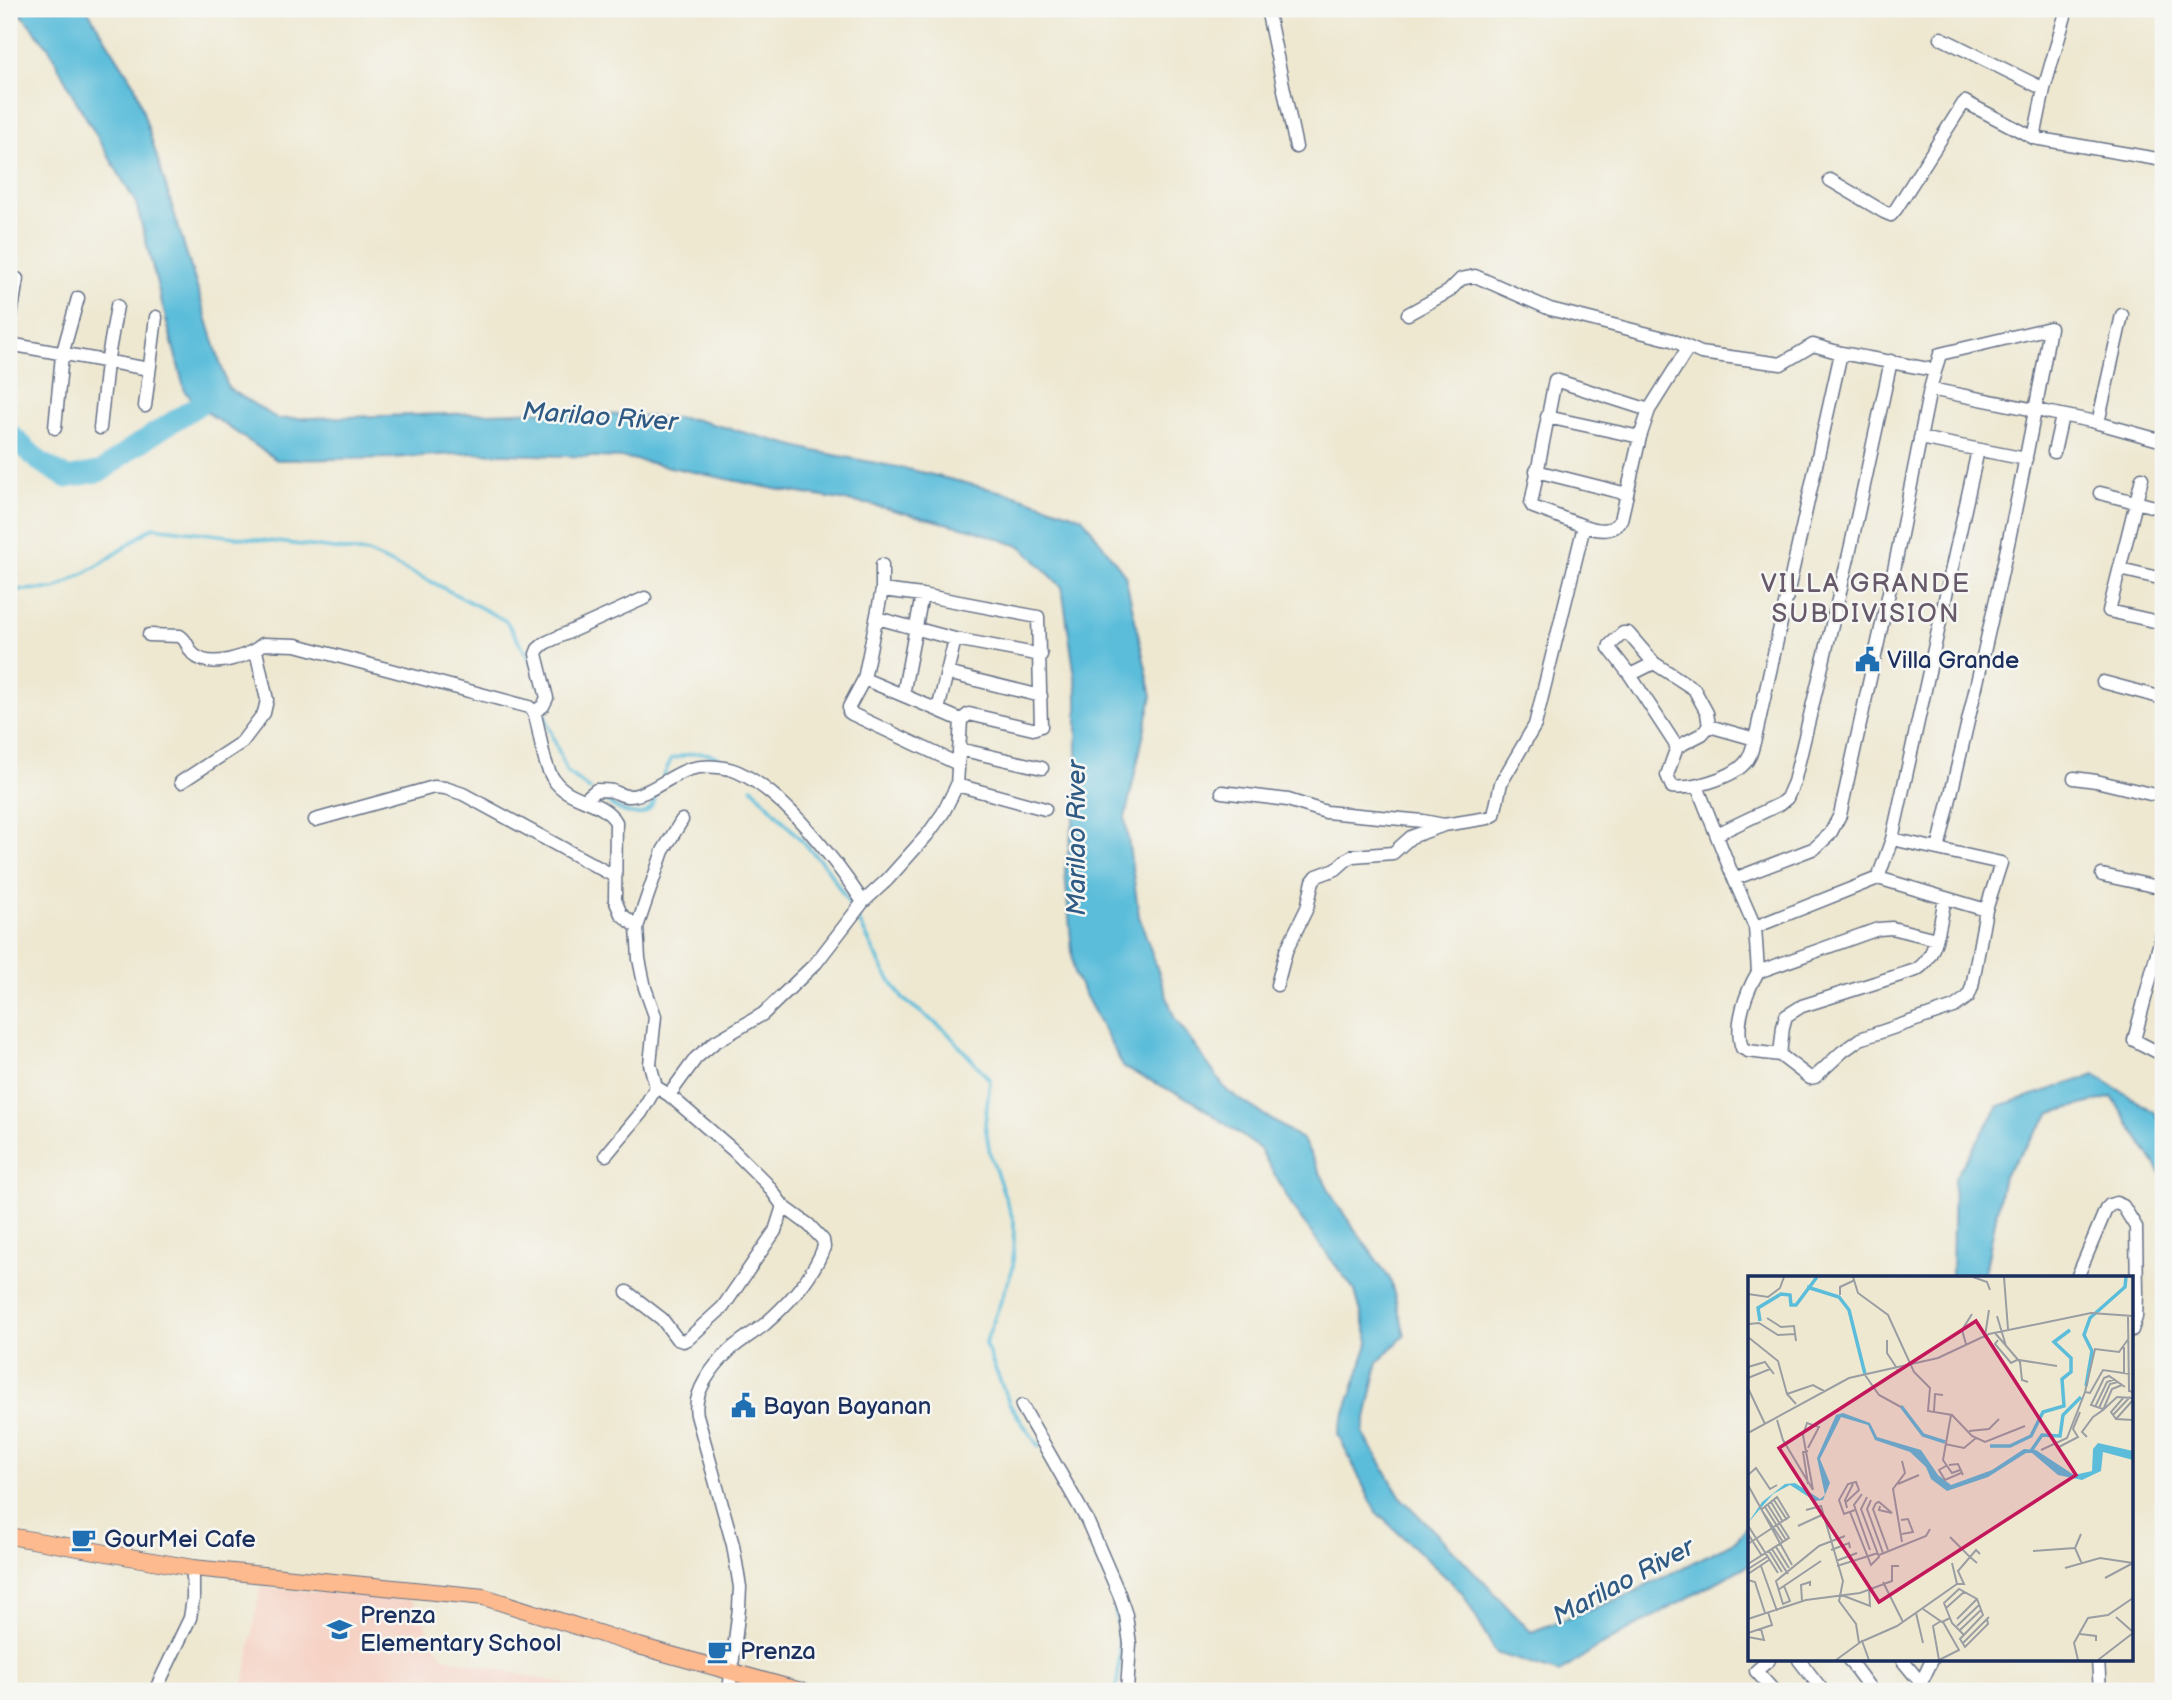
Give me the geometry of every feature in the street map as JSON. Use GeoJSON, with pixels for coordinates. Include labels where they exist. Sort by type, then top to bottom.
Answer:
{"type":"FeatureCollection","features":[{"type":"Feature","properties":{"kind":"main road"},"geometry":{"type":"LineString","coordinates":[[9,1536],[193,1569],[484,1597],[627,1642],[733,1671],[768,1686],[801,1691]]}},
{"type":"Feature","properties":{"kind":"street"},"geometry":{"type":"LineString","coordinates":[[1267,9],[1296,147]]}},
{"type":"Feature","properties":{"kind":"street"},"geometry":{"type":"LineString","coordinates":[[2034,138],[2044,89],[2067,9]]}},
{"type":"Feature","properties":{"kind":"street"},"geometry":{"type":"LineString","coordinates":[[1941,38],[2044,89]]}},
{"type":"Feature","properties":{"kind":"street"},"geometry":{"type":"LineString","coordinates":[[1830,180],[1891,215],[1965,102],[2034,138],[2163,160]]}},
{"type":"Feature","properties":{"kind":"street"},"geometry":{"type":"LineString","coordinates":[[1408,314],[1448,292],[1461,279],[1475,276],[1550,309],[1672,340],[1701,353],[1781,364],[1813,345],[1841,353],[1934,370]]}},
{"type":"Feature","properties":{"kind":"street"},"geometry":{"type":"LineString","coordinates":[[9,328],[17,279]]}},
{"type":"Feature","properties":{"kind":"street"},"geometry":{"type":"LineString","coordinates":[[55,428],[62,355],[78,298]]}},
{"type":"Feature","properties":{"kind":"street"},"geometry":{"type":"LineString","coordinates":[[100,428],[117,306]]}},
{"type":"Feature","properties":{"kind":"street"},"geometry":{"type":"LineString","coordinates":[[2098,423],[2122,316]]}},
{"type":"Feature","properties":{"kind":"street"},"geometry":{"type":"LineString","coordinates":[[145,406],[156,317]]}},
{"type":"Feature","properties":{"kind":"street"},"geometry":{"type":"LineString","coordinates":[[1734,879],[1815,848],[1830,834],[1837,821],[1895,565],[1934,370],[1940,354],[2050,328],[1996,604],[1938,849]]}},
{"type":"Feature","properties":{"kind":"street"},"geometry":{"type":"LineString","coordinates":[[9,344],[149,369]]}},
{"type":"Feature","properties":{"kind":"street"},"geometry":{"type":"LineString","coordinates":[[1649,410],[1555,380],[1531,504],[1597,530],[1616,527],[1621,520],[1649,410],[1688,348]]}},
{"type":"Feature","properties":{"kind":"street"},"geometry":{"type":"LineString","coordinates":[[1677,747],[1609,645],[1623,633],[1628,633],[1654,663],[1694,689],[1707,713],[1709,726],[1702,734],[1677,747],[1667,775],[1672,787],[1698,786],[1741,768],[1747,762],[1755,739],[1841,353]]}},
{"type":"Feature","properties":{"kind":"street"},"geometry":{"type":"LineString","coordinates":[[1717,834],[1780,804],[1787,798],[1794,782],[1850,550],[1891,361]]}},
{"type":"Feature","properties":{"kind":"street"},"geometry":{"type":"LineString","coordinates":[[1930,389],[2098,423],[2163,441]]}},
{"type":"Feature","properties":{"kind":"street"},"geometry":{"type":"LineString","coordinates":[[2054,452],[2062,416]]}},
{"type":"Feature","properties":{"kind":"street"},"geometry":{"type":"LineString","coordinates":[[1547,417],[1640,437]]}},
{"type":"Feature","properties":{"kind":"street"},"geometry":{"type":"LineString","coordinates":[[1920,438],[2026,458]]}},
{"type":"Feature","properties":{"kind":"street"},"geometry":{"type":"LineString","coordinates":[[1878,878],[1892,839],[1978,450]]}},
{"type":"Feature","properties":{"kind":"street"},"geometry":{"type":"LineString","coordinates":[[1536,471],[1627,494]]}},
{"type":"Feature","properties":{"kind":"street"},"geometry":{"type":"LineString","coordinates":[[2142,478],[2109,611],[2163,623]]}},
{"type":"Feature","properties":{"kind":"street"},"geometry":{"type":"LineString","coordinates":[[2100,493],[2163,509]]}},
{"type":"Feature","properties":{"kind":"street"},"geometry":{"type":"LineString","coordinates":[[1277,985],[1286,951],[1307,908],[1313,881],[1317,876],[1336,869],[1353,856],[1394,853],[1411,837],[1444,825],[1494,815],[1501,783],[1535,726],[1584,526]]}},
{"type":"Feature","properties":{"kind":"street"},"geometry":{"type":"LineString","coordinates":[[882,565],[882,590],[864,679],[849,712],[958,764]]}},
{"type":"Feature","properties":{"kind":"street"},"geometry":{"type":"LineString","coordinates":[[2120,569],[2163,579]]}},
{"type":"Feature","properties":{"kind":"street"},"geometry":{"type":"LineString","coordinates":[[669,1095],[696,1058],[715,1042],[763,1014],[817,963],[858,909],[928,834],[943,813],[957,785],[961,720],[969,714],[1038,729],[1042,722],[1038,617],[882,590]]}},
{"type":"Feature","properties":{"kind":"street"},"geometry":{"type":"LineString","coordinates":[[903,695],[922,595]]}},
{"type":"Feature","properties":{"kind":"street"},"geometry":{"type":"LineString","coordinates":[[534,712],[543,706],[547,698],[536,654],[538,649],[545,643],[645,598]]}},
{"type":"Feature","properties":{"kind":"street"},"geometry":{"type":"LineString","coordinates":[[877,618],[955,639],[1041,655]]}},
{"type":"Feature","properties":{"kind":"street"},"geometry":{"type":"LineString","coordinates":[[149,635],[185,638],[193,654],[209,662],[241,657],[256,651],[263,644],[296,645],[524,705],[534,712],[548,769],[554,780],[566,792],[610,813],[616,822],[615,900],[621,914],[637,927]]}},
{"type":"Feature","properties":{"kind":"street"},"geometry":{"type":"LineString","coordinates":[[938,710],[955,639]]}},
{"type":"Feature","properties":{"kind":"street"},"geometry":{"type":"LineString","coordinates":[[181,782],[242,742],[264,713],[267,700],[256,651]]}},
{"type":"Feature","properties":{"kind":"street"},"geometry":{"type":"LineString","coordinates":[[1630,675],[1654,663]]}},
{"type":"Feature","properties":{"kind":"street"},"geometry":{"type":"LineString","coordinates":[[947,673],[1041,696]]}},
{"type":"Feature","properties":{"kind":"street"},"geometry":{"type":"LineString","coordinates":[[864,679],[961,720]]}},
{"type":"Feature","properties":{"kind":"street"},"geometry":{"type":"LineString","coordinates":[[2103,682],[2163,698]]}},
{"type":"Feature","properties":{"kind":"street"},"geometry":{"type":"LineString","coordinates":[[1709,726],[1755,739]]}},
{"type":"Feature","properties":{"kind":"street"},"geometry":{"type":"LineString","coordinates":[[959,749],[1042,768]]}},
{"type":"Feature","properties":{"kind":"street"},"geometry":{"type":"LineString","coordinates":[[584,800],[596,790],[628,797],[641,794],[691,769],[713,767],[736,771],[763,787],[788,809],[843,872],[858,909]]}},
{"type":"Feature","properties":{"kind":"street"},"geometry":{"type":"LineString","coordinates":[[2074,778],[2163,797]]}},
{"type":"Feature","properties":{"kind":"street"},"geometry":{"type":"LineString","coordinates":[[957,785],[1045,809]]}},
{"type":"Feature","properties":{"kind":"street"},"geometry":{"type":"LineString","coordinates":[[1698,786],[1755,927],[1758,972],[1742,1008],[1742,1048],[1780,1055],[1810,1078],[1815,1077],[1860,1039],[1963,1002],[1972,987],[1986,910],[2001,863],[1892,839]]}},
{"type":"Feature","properties":{"kind":"street"},"geometry":{"type":"LineString","coordinates":[[315,820],[434,787],[445,788],[463,794],[614,876]]}},
{"type":"Feature","properties":{"kind":"street"},"geometry":{"type":"LineString","coordinates":[[1222,792],[1288,800],[1326,812],[1444,825]]}},
{"type":"Feature","properties":{"kind":"street"},"geometry":{"type":"LineString","coordinates":[[682,820],[663,851],[637,927],[639,959],[655,1016],[650,1065],[656,1087],[733,1150],[767,1184],[783,1206],[809,1225],[823,1240],[824,1247],[788,1302],[729,1351],[714,1368],[699,1392],[695,1405],[738,1572],[739,1608],[729,1691]]}},
{"type":"Feature","properties":{"kind":"street"},"geometry":{"type":"LineString","coordinates":[[2102,875],[2163,888]]}},
{"type":"Feature","properties":{"kind":"street"},"geometry":{"type":"LineString","coordinates":[[1755,927],[1878,878],[1986,910]]}},
{"type":"Feature","properties":{"kind":"street"},"geometry":{"type":"LineString","coordinates":[[1780,1055],[1786,1016],[1802,1006],[1923,966],[1930,957],[1936,939],[1945,898]]}},
{"type":"Feature","properties":{"kind":"street"},"geometry":{"type":"LineString","coordinates":[[1758,972],[1878,929],[1892,928],[1936,939]]}},
{"type":"Feature","properties":{"kind":"street"},"geometry":{"type":"LineString","coordinates":[[2163,930],[2159,960],[2134,1040],[2163,1055]]}},
{"type":"Feature","properties":{"kind":"street"},"geometry":{"type":"LineString","coordinates":[[606,1155],[641,1113],[656,1087]]}},
{"type":"Feature","properties":{"kind":"street"},"geometry":{"type":"LineString","coordinates":[[2078,1276],[2101,1218],[2110,1205],[2116,1203],[2123,1206],[2136,1227],[2134,1324]]}},
{"type":"Feature","properties":{"kind":"street"},"geometry":{"type":"LineString","coordinates":[[627,1292],[662,1319],[677,1339],[688,1339],[723,1307],[775,1231],[783,1206]]}},
{"type":"Feature","properties":{"kind":"street"},"geometry":{"type":"LineString","coordinates":[[2125,1276],[2136,1261]]}},
{"type":"Feature","properties":{"kind":"street"},"geometry":{"type":"LineString","coordinates":[[1022,1406],[1087,1520],[1119,1594],[1126,1615],[1130,1644],[1127,1691]]}},
{"type":"Feature","properties":{"kind":"street"},"geometry":{"type":"LineString","coordinates":[[9,1469],[9,1506]]}},
{"type":"Feature","properties":{"kind":"street"},"geometry":{"type":"LineString","coordinates":[[155,1691],[190,1618],[193,1569]]}},
{"type":"Feature","properties":{"kind":"street"},"geometry":{"type":"LineString","coordinates":[[1767,1662],[1756,1671],[1773,1691]]}},
{"type":"Feature","properties":{"kind":"street"},"geometry":{"type":"LineString","coordinates":[[1801,1662],[1823,1691]]}},
{"type":"Feature","properties":{"kind":"street"},"geometry":{"type":"LineString","coordinates":[[1850,1662],[1872,1691]]}},
{"type":"Feature","properties":{"kind":"street"},"geometry":{"type":"LineString","coordinates":[[1903,1662],[1918,1687]]}},
{"type":"Feature","properties":{"kind":"street"},"geometry":{"type":"LineString","coordinates":[[1918,1687],[1931,1662]]}},
{"type":"Feature","properties":{"kind":"street"},"geometry":{"type":"LineString","coordinates":[[2098,1662],[2100,1691]]}},
{"type":"Feature","properties":{"kind":"shaded area","name":"Prenza Elementary School"},"geometry":{"type":"Polygon","coordinates":[[[260,1587],[412,1600],[443,1657],[595,1691],[243,1691],[260,1587]]]}},
{"type":"Feature","properties":{"kind":"water","name":"Marilao River"},"geometry":{"type":"Polygon","coordinates":[[[17,9],[88,11],[135,86],[228,388],[278,419],[551,411],[693,419],[814,451],[912,470],[1015,495],[1082,517],[1125,575],[1152,696],[1125,818],[1139,916],[1174,1017],[1227,1091],[1303,1140],[1336,1203],[1390,1279],[1405,1335],[1378,1362],[1363,1433],[1402,1499],[1531,1632],[1626,1596],[1736,1541],[1748,1524],[1748,1565],[1594,1649],[1559,1673],[1496,1653],[1462,1592],[1376,1512],[1338,1434],[1369,1341],[1355,1291],[1297,1214],[1260,1149],[1195,1102],[1124,1068],[1074,974],[1065,871],[1077,800],[1077,690],[1062,587],[1022,547],[974,530],[872,505],[775,489],[627,458],[471,453],[277,460],[212,416],[185,392],[136,203],[74,97],[49,48],[17,9]]]}},
{"type":"Feature","properties":{"kind":"water"},"geometry":{"type":"Polygon","coordinates":[[[2095,1075],[2156,1113],[2163,1129],[2163,1177],[2112,1097],[2051,1113],[2004,1175],[1984,1276],[1952,1276],[1954,1179],[1999,1106],[2095,1075]]]}},
{"type":"Feature","properties":{"kind":"waterway"},"geometry":{"type":"LineString","coordinates":[[9,433],[39,461],[67,478],[102,471],[132,448],[208,399],[225,406]]}},
{"type":"Feature","properties":{"kind":"waterway"},"geometry":{"type":"LineString","coordinates":[[9,590],[55,589],[101,564],[153,527],[368,553],[430,581],[506,621],[534,666]]}},
{"type":"Feature","properties":{"kind":"waterway"},"geometry":{"type":"LineString","coordinates":[[544,708],[567,772],[590,790]]}},
{"type":"Feature","properties":{"kind":"waterway"},"geometry":{"type":"LineString","coordinates":[[663,778],[671,759],[687,755],[708,754],[729,765]]}},
{"type":"Feature","properties":{"kind":"waterway"},"geometry":{"type":"LineString","coordinates":[[752,787],[827,868],[853,910]]}},
{"type":"Feature","properties":{"kind":"waterway"},"geometry":{"type":"LineString","coordinates":[[596,794],[623,811],[638,814],[651,807],[657,791]]}},
{"type":"Feature","properties":{"kind":"waterway"},"geometry":{"type":"LineString","coordinates":[[857,917],[884,971],[903,999],[946,1031],[990,1080],[985,1124],[990,1154],[1014,1222],[1013,1268],[985,1344],[1010,1405],[1039,1447]]}},
{"type":"Feature","properties":{"kind":"waterway"},"geometry":{"type":"LineString","coordinates":[[1058,1481],[1085,1529]]}},
{"type":"Feature","properties":{"kind":"waterway"},"geometry":{"type":"LineString","coordinates":[[1112,1591],[1119,1641],[1116,1691]]}},
{"type":"Feature","properties":{"kind":"place","name":"Villa Grande"},"geometry":{"type":"Point","coordinates":[1867,660]}},
{"type":"Feature","properties":{"kind":"place","name":"Bayan Bayanan"},"geometry":{"type":"Point","coordinates":[743,1406]}},
{"type":"Feature","properties":{"kind":"place","name":"GourMei Cafe"},"geometry":{"type":"Point","coordinates":[84,1539]}},
{"type":"Feature","properties":{"kind":"place","name":"Prenza Elementary School"},"geometry":{"type":"Point","coordinates":[340,1629]}},
{"type":"Feature","properties":{"kind":"place","name":"Prenza"},"geometry":{"type":"Point","coordinates":[720,1651]}},
{"type":"Feature","properties":{"kind":"district","name":"VILLA GRANDE SUBDIVISION"},"geometry":{"type":"Point","coordinates":[1866,598]}}]}
